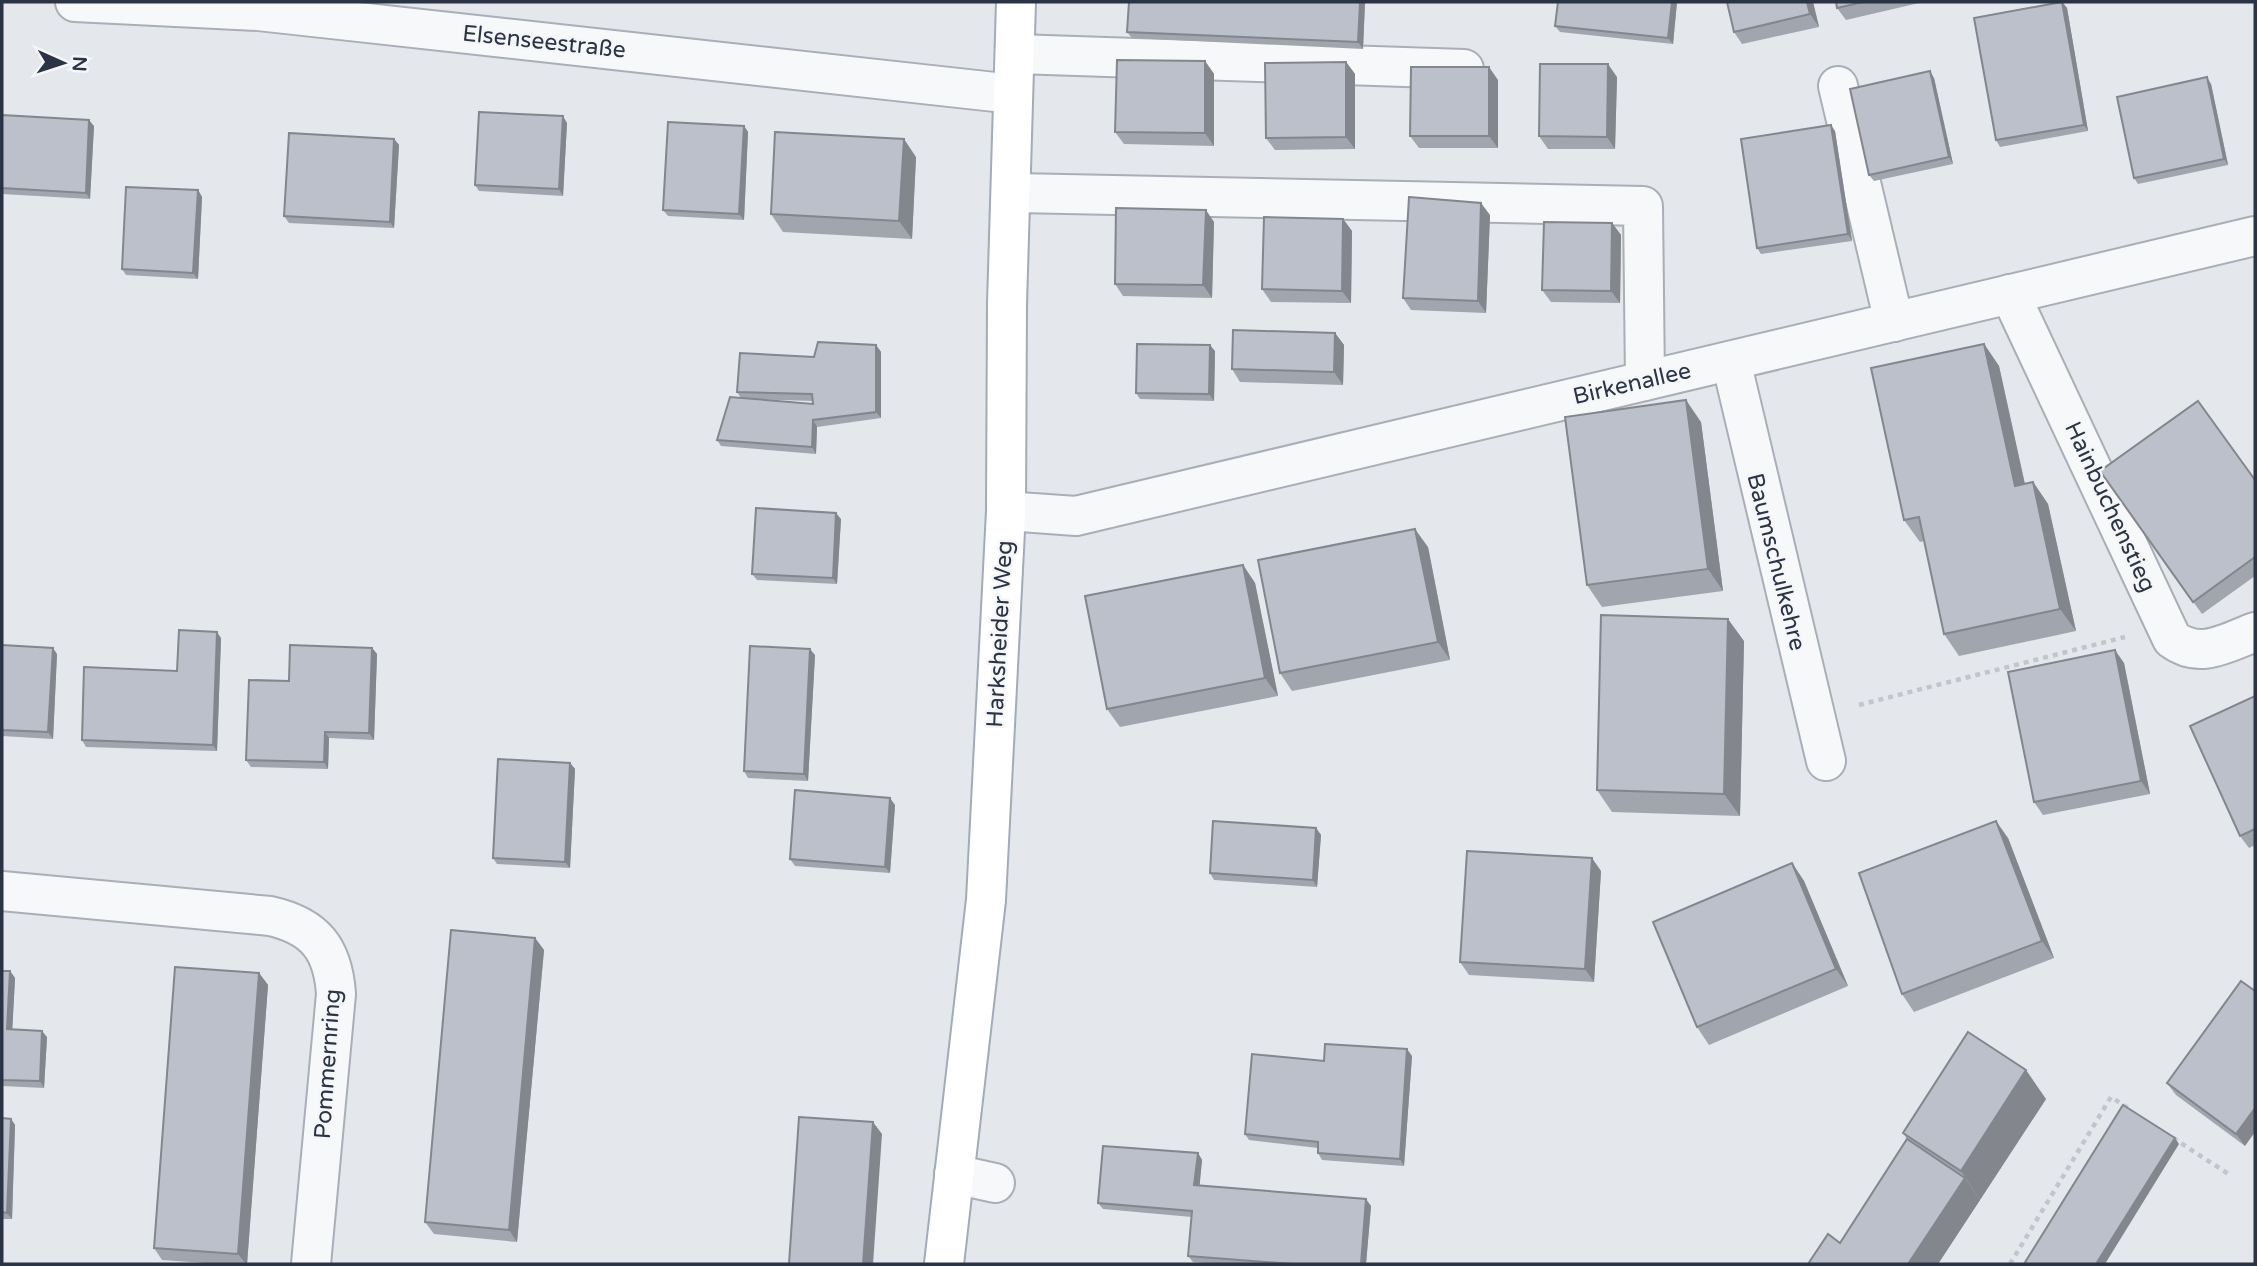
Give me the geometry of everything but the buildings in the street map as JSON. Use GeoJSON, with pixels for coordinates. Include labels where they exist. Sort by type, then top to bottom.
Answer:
{"type":"FeatureCollection","features":[{"type":"Feature","properties":{"kind":"main road","name":"Harksheider Weg"},"geometry":{"type":"LineString","coordinates":[[944,1264],[986,900],[1006,511],[1007,304],[1016,2]]}},
{"type":"Feature","properties":{"kind":"street","name":"Elsenseestraße"},"geometry":{"type":"LineString","coordinates":[[75,2],[258,11],[1013,94]]}},
{"type":"Feature","properties":{"kind":"street"},"geometry":{"type":"LineString","coordinates":[[1015,54],[1481,69]]}},
{"type":"Feature","properties":{"kind":"street"},"geometry":{"type":"LineString","coordinates":[[1838,86],[1894,322]]}},
{"type":"Feature","properties":{"kind":"street"},"geometry":{"type":"LineString","coordinates":[[1011,193],[1643,206],[1645,381]]}},
{"type":"Feature","properties":{"kind":"street","name":"Birkenallee"},"geometry":{"type":"LineString","coordinates":[[1006,511],[1076,516],[2255,236]]}},
{"type":"Feature","properties":{"kind":"street","name":"Hainbuchenstieg"},"geometry":{"type":"LineString","coordinates":[[2010,294],[2172,639],[2191,650],[2204,651],[2255,632]]}},
{"type":"Feature","properties":{"kind":"street","name":"Baumschulkehre"},"geometry":{"type":"LineString","coordinates":[[1731,361],[1826,761]]}},
{"type":"Feature","properties":{"kind":"street","name":"Pommernring"},"geometry":{"type":"LineString","coordinates":[[2,891],[270,916],[288,920],[318,940],[328,954],[336,994],[311,1264]]}},
{"type":"Feature","properties":{"kind":"street"},"geometry":{"type":"LineString","coordinates":[[954,1174],[995,1183]]}},
{"type":"Feature","properties":{"kind":"path"},"geometry":{"type":"LineString","coordinates":[[1814,717],[2166,627]]}},
{"type":"Feature","properties":{"kind":"path"},"geometry":{"type":"LineString","coordinates":[[2010,1264],[2111,1097],[2132,1111]]}},
{"type":"Feature","properties":{"kind":"path"},"geometry":{"type":"LineString","coordinates":[[2165,1132],[2230,1175]]}}]}
